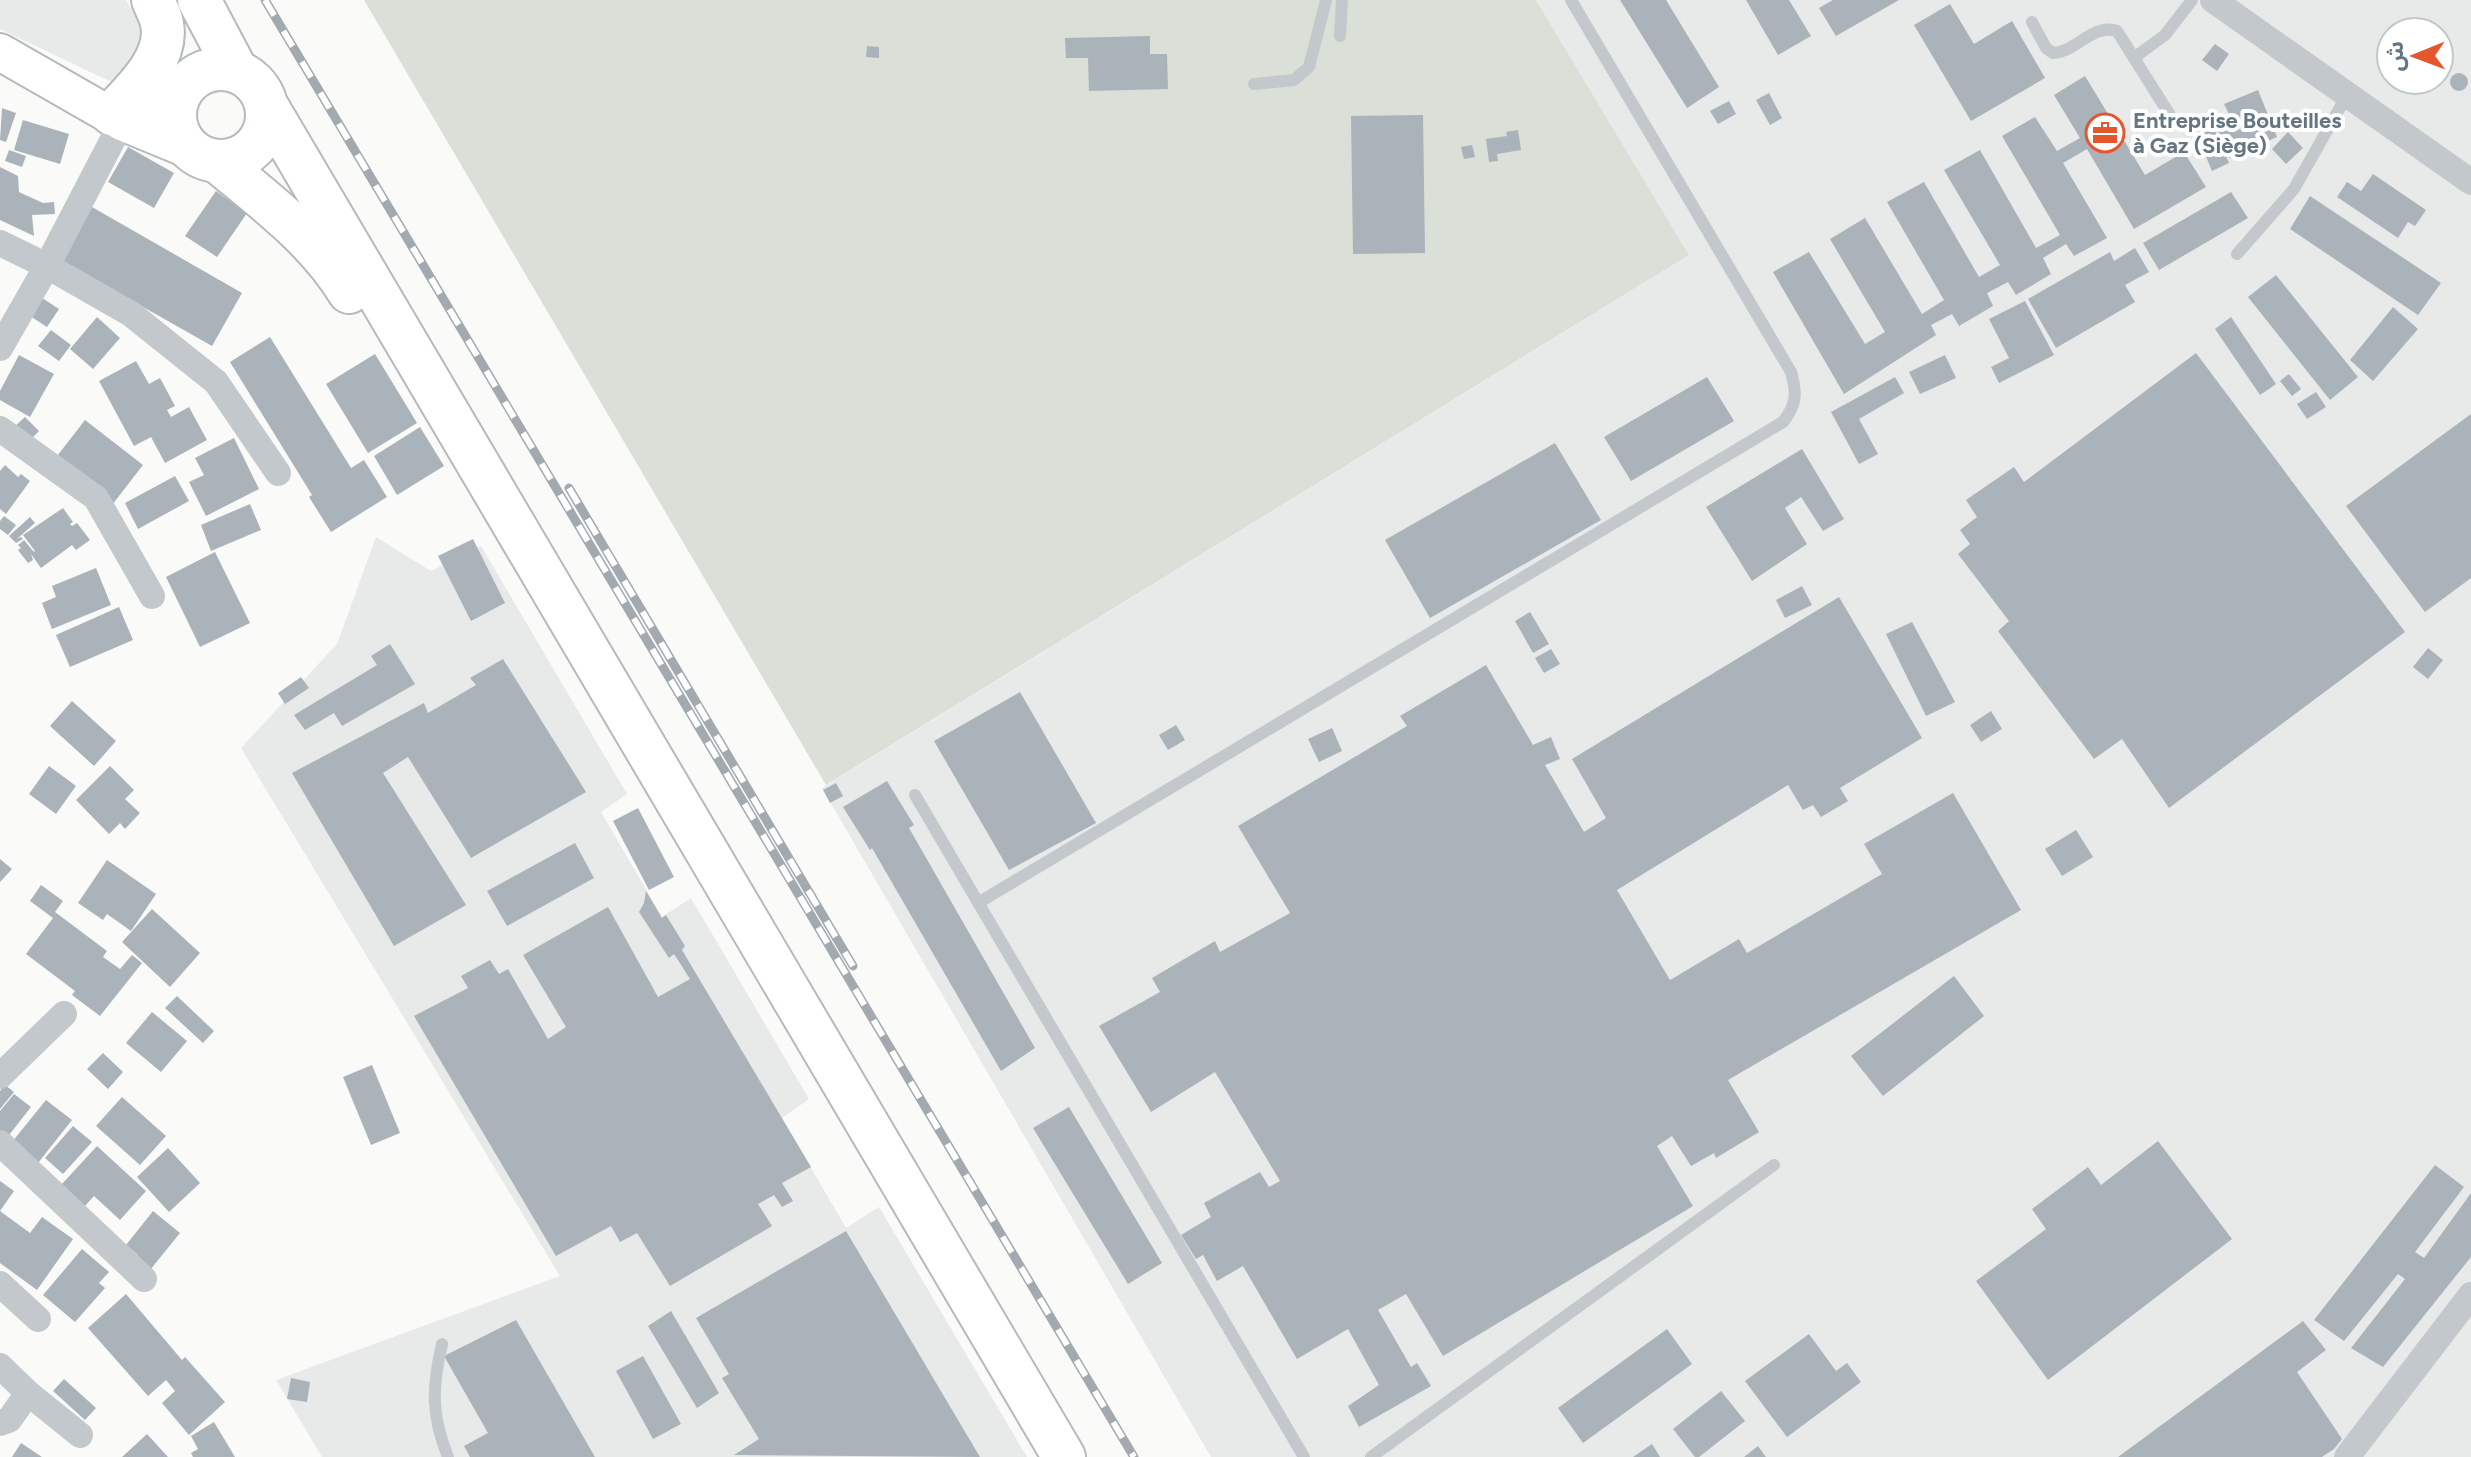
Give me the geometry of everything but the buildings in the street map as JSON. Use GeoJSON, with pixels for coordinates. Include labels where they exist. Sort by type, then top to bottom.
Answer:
{"type":"FeatureCollection","features":[{"type":"Feature","properties":{"kind":"main road"},"geometry":{"type":"LineString","coordinates":[[117,118],[157,56],[163,26],[153,0]]}},
{"type":"Feature","properties":{"kind":"main road"},"geometry":{"type":"LineString","coordinates":[[178,0],[186,23],[189,46],[175,120],[180,136],[286,218],[319,250],[344,285],[551,609],[1064,1457]]}},
{"type":"Feature","properties":{"kind":"main road"},"geometry":{"type":"LineString","coordinates":[[199,0],[236,70],[257,85],[551,609],[1044,1457]]}},
{"type":"Feature","properties":{"kind":"main road"},"geometry":{"type":"LineString","coordinates":[[0,52],[117,118],[204,156],[233,160],[254,147],[267,125],[268,108]]}},
{"type":"Feature","properties":{"kind":"main road"},"geometry":{"type":"LineString","coordinates":[[117,118],[182,93],[194,77],[208,70],[236,70]]}},
{"type":"Feature","properties":{"kind":"street"},"geometry":{"type":"LineString","coordinates":[[2213,0],[2471,182]]}},
{"type":"Feature","properties":{"kind":"street"},"geometry":{"type":"LineString","coordinates":[[0,348],[47,266],[117,118]]}},
{"type":"Feature","properties":{"kind":"street"},"geometry":{"type":"LineString","coordinates":[[0,243],[131,314],[216,382],[278,473]]}},
{"type":"Feature","properties":{"kind":"street"},"geometry":{"type":"LineString","coordinates":[[0,429],[96,498],[152,596]]}},
{"type":"Feature","properties":{"kind":"street"},"geometry":{"type":"LineString","coordinates":[[0,1076],[64,1014]]}},
{"type":"Feature","properties":{"kind":"street"},"geometry":{"type":"LineString","coordinates":[[0,1143],[144,1279]]}},
{"type":"Feature","properties":{"kind":"street"},"geometry":{"type":"LineString","coordinates":[[0,1284],[38,1319]]}},
{"type":"Feature","properties":{"kind":"street"},"geometry":{"type":"LineString","coordinates":[[2347,1457],[2471,1295]]}},
{"type":"Feature","properties":{"kind":"street"},"geometry":{"type":"LineString","coordinates":[[0,1366],[80,1435]]}},
{"type":"Feature","properties":{"kind":"street"},"geometry":{"type":"LineString","coordinates":[[0,1423],[9,1420],[28,1393]]}},
{"type":"Feature","properties":{"kind":"lane"},"geometry":{"type":"LineString","coordinates":[[1254,84],[1294,80],[1309,67],[1326,0]]}},
{"type":"Feature","properties":{"kind":"lane"},"geometry":{"type":"LineString","coordinates":[[1340,36],[1342,0]]}},
{"type":"Feature","properties":{"kind":"lane"},"geometry":{"type":"LineString","coordinates":[[978,903],[1783,422],[1795,407],[1796,392],[1791,372],[1571,0]]}},
{"type":"Feature","properties":{"kind":"lane"},"geometry":{"type":"LineString","coordinates":[[2135,57],[2165,35],[2192,0]]}},
{"type":"Feature","properties":{"kind":"lane"},"geometry":{"type":"LineString","coordinates":[[2032,22],[2046,48],[2053,53],[2061,52],[2100,31],[2111,29],[2121,35],[2173,120]]}},
{"type":"Feature","properties":{"kind":"lane"},"geometry":{"type":"LineString","coordinates":[[2237,254],[2294,189],[2347,95]]}},
{"type":"Feature","properties":{"kind":"lane"},"geometry":{"type":"LineString","coordinates":[[915,795],[1304,1457]]}},
{"type":"Feature","properties":{"kind":"lane"},"geometry":{"type":"LineString","coordinates":[[1371,1457],[1774,1165]]}},
{"type":"Feature","properties":{"kind":"lane"},"geometry":{"type":"LineString","coordinates":[[442,1344],[434,1376],[433,1402],[440,1437],[448,1457]]}},
{"type":"Feature","properties":{"kind":"shaded area"},"geometry":{"type":"Polygon","coordinates":[[[0,0],[126,0],[149,41],[127,86],[107,80],[0,29],[0,0]]]}},
{"type":"Feature","properties":{"kind":"shaded area"},"geometry":{"type":"Polygon","coordinates":[[[364,0],[1536,0],[1689,255],[826,785],[364,0]]]}},
{"type":"Feature","properties":{"kind":"shaded area"},"geometry":{"type":"Polygon","coordinates":[[[1536,0],[2471,0],[2471,1457],[1211,1457],[822,788],[1689,255],[1536,0]]]}},
{"type":"Feature","properties":{"kind":"shaded area"},"geometry":{"type":"Polygon","coordinates":[[[376,537],[431,571],[481,546],[627,794],[601,812],[662,917],[691,898],[809,1099],[782,1118],[846,1228],[879,1207],[1027,1457],[322,1457],[276,1380],[560,1276],[241,748],[337,644],[376,537]]]}},
{"type":"Feature","properties":{"kind":"railway"},"geometry":{"type":"LineString","coordinates":[[265,0],[1134,1457]]}},
{"type":"Feature","properties":{"kind":"railway"},"geometry":{"type":"LineString","coordinates":[[569,488],[853,966]]}},
{"type":"Feature","properties":{"kind":"place","name":"Entreprise Bouteilles à Gaz (Siège)"},"geometry":{"type":"Point","coordinates":[2105,133]}}]}
